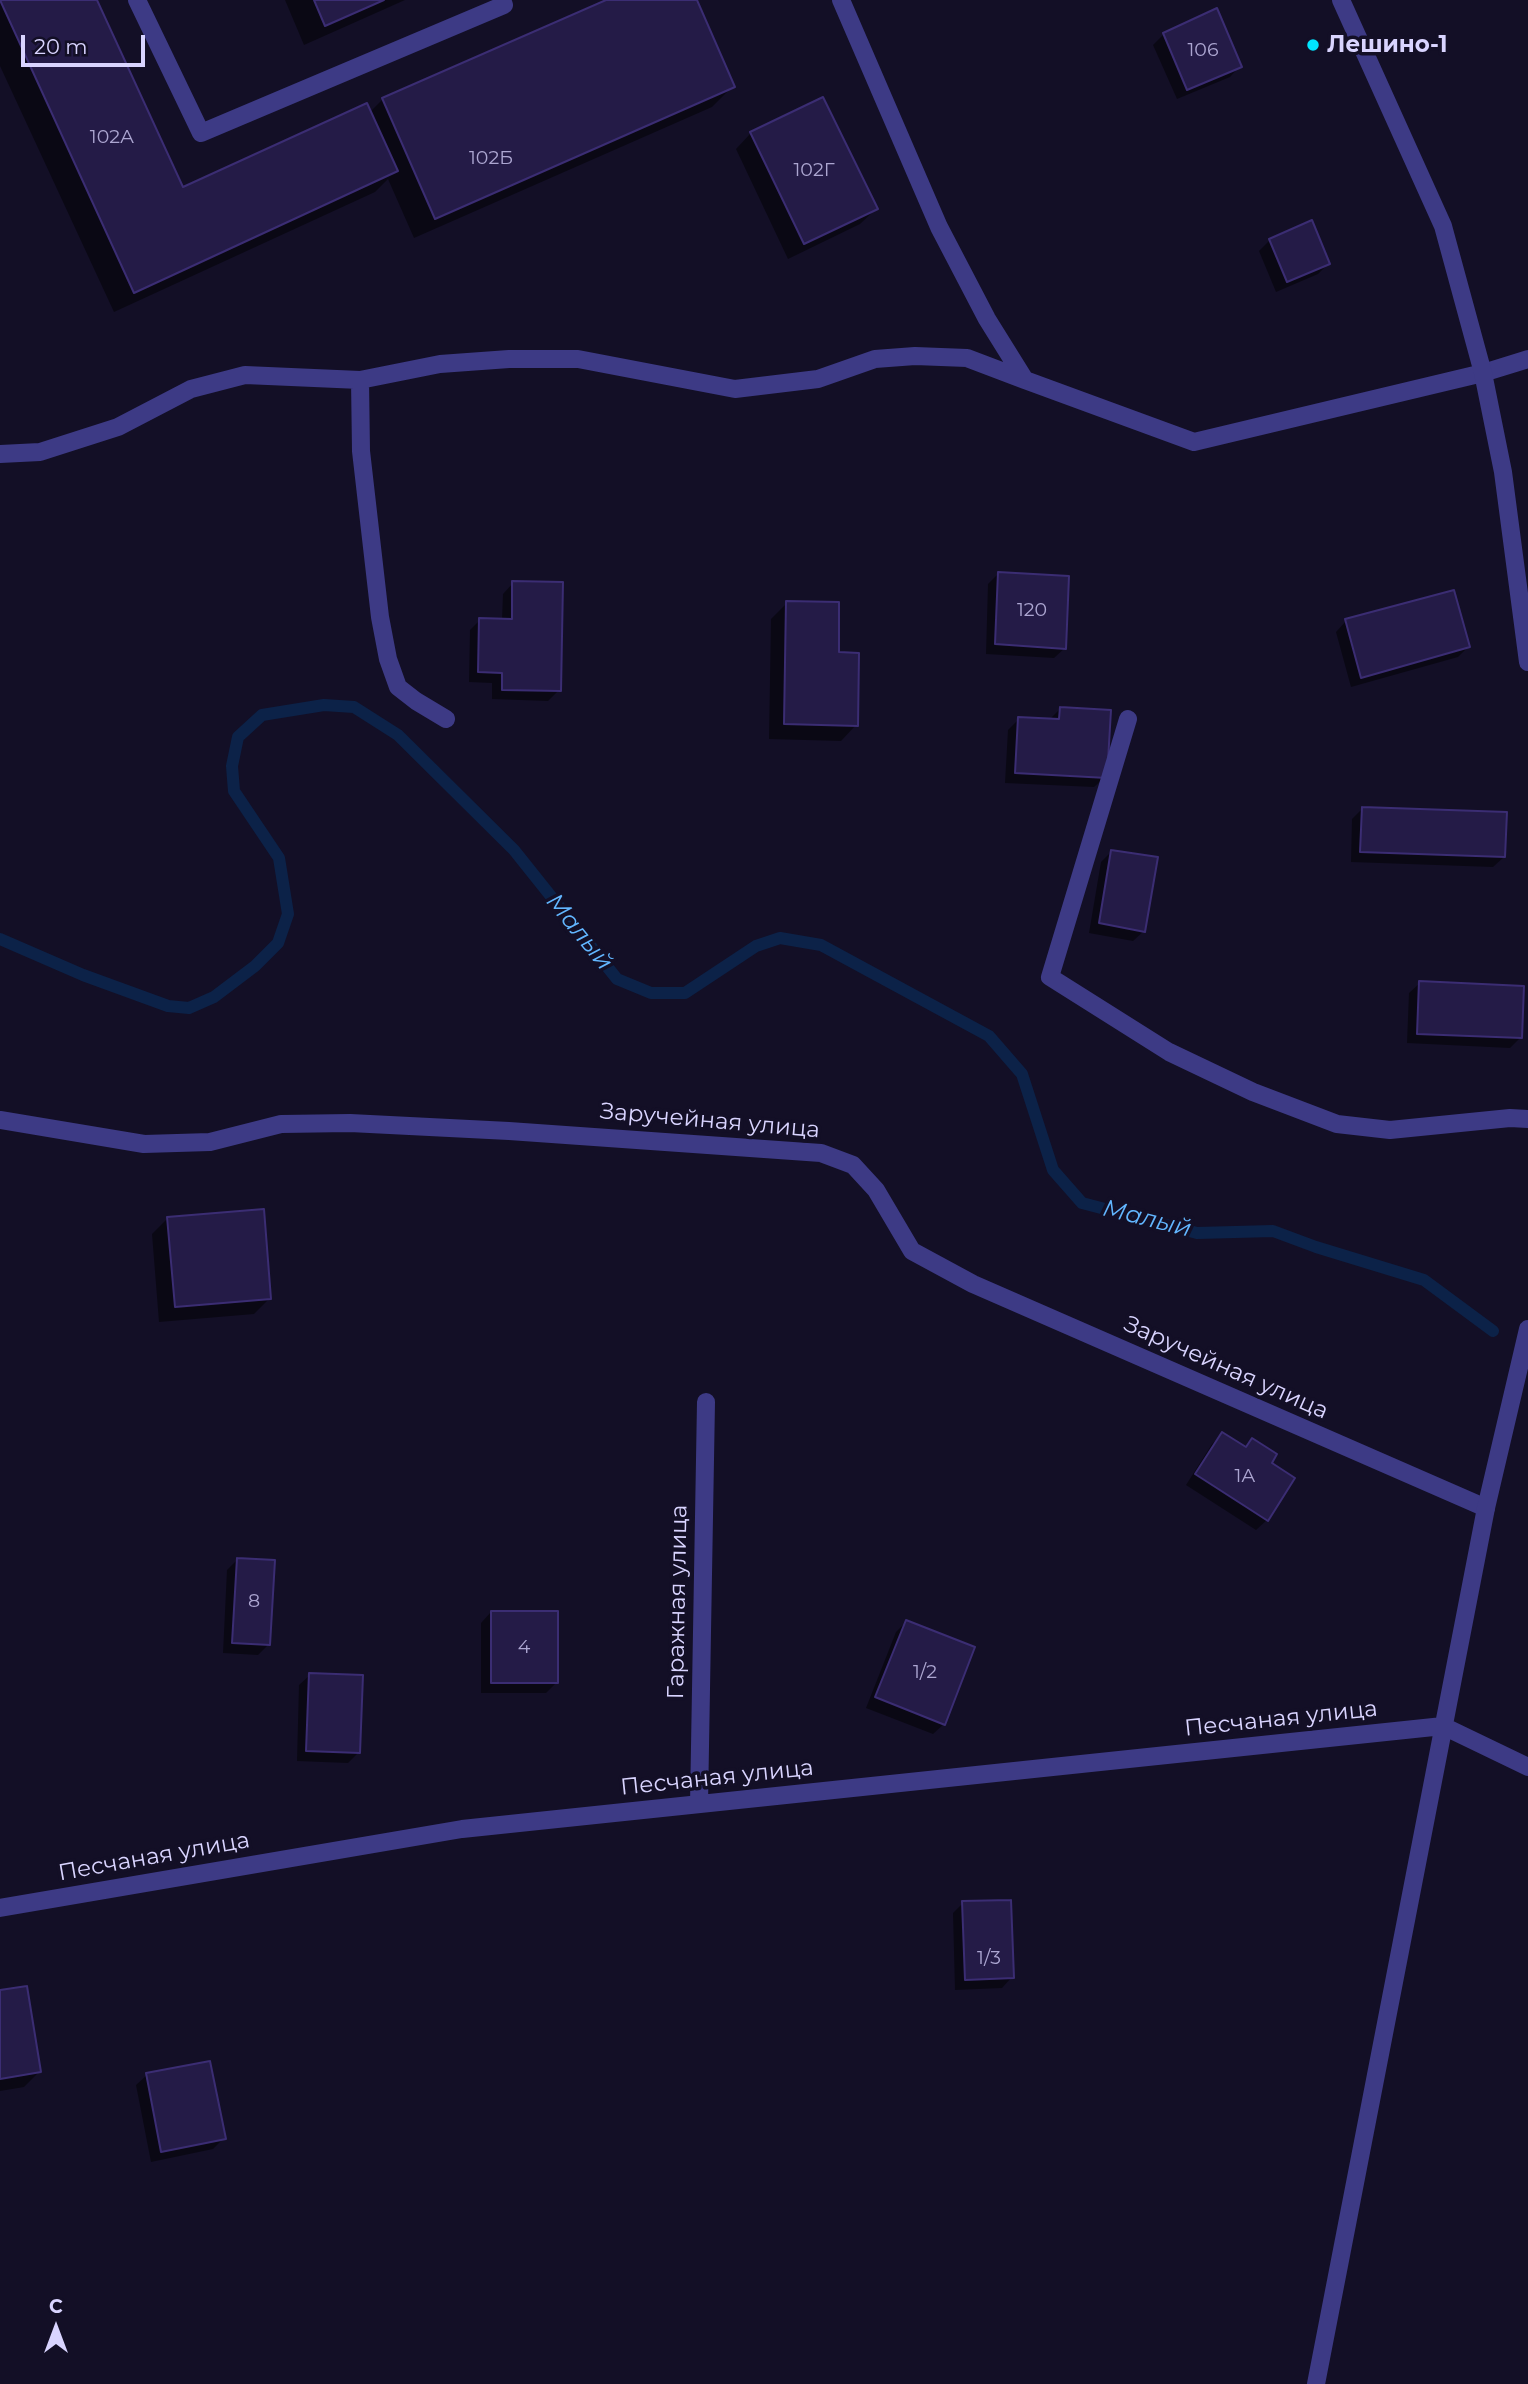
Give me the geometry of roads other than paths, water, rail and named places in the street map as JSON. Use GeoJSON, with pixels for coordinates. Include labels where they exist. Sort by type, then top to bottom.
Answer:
{"type":"FeatureCollection","features":[{"type":"Feature","properties":{"kind":"street"},"geometry":{"type":"LineString","coordinates":[[137,0],[201,133],[508,2]]}},
{"type":"Feature","properties":{"kind":"street"},"geometry":{"type":"LineString","coordinates":[[841,0],[939,227],[987,319],[1026,380]]}},
{"type":"Feature","properties":{"kind":"street"},"geometry":{"type":"LineString","coordinates":[[1342,0],[1443,226],[1483,373],[1503,472],[1528,662]]}},
{"type":"Feature","properties":{"kind":"street"},"geometry":{"type":"LineString","coordinates":[[0,454],[40,452],[118,427],[191,388],[245,375],[360,380],[440,364],[509,359],[578,359],[735,389],[818,379],[875,359],[915,356],[967,358],[1194,442],[1483,373],[1528,359]]}},
{"type":"Feature","properties":{"kind":"street"},"geometry":{"type":"LineString","coordinates":[[360,380],[361,451],[380,617],[388,659],[398,687],[446,719]]}},
{"type":"Feature","properties":{"kind":"street"},"geometry":{"type":"LineString","coordinates":[[1128,719],[1050,977],[1169,1052],[1253,1092],[1337,1124],[1390,1130],[1510,1118],[1528,1119]]}},
{"type":"Feature","properties":{"kind":"street","name":"Заручейная улица"},"geometry":{"type":"LineString","coordinates":[[0,1120],[145,1144],[210,1142],[281,1124],[350,1123],[509,1131],[821,1153],[853,1165],[876,1189],[912,1251],[973,1284],[1486,1508]]}},
{"type":"Feature","properties":{"kind":"street"},"geometry":{"type":"LineString","coordinates":[[1316,2384],[1486,1508],[1528,1329]]}},
{"type":"Feature","properties":{"kind":"street","name":"Гаражная улица"},"geometry":{"type":"LineString","coordinates":[[699,1804],[706,1402]]}},
{"type":"Feature","properties":{"kind":"street"},"geometry":{"type":"LineString","coordinates":[[1443,1726],[1528,1767]]}},
{"type":"Feature","properties":{"kind":"street","name":"Песчаная улица"},"geometry":{"type":"LineString","coordinates":[[0,1908],[462,1829],[1443,1726]]}},
{"type":"Feature","properties":{"kind":"waterway","name":"Малый"},"geometry":{"type":"LineString","coordinates":[[0,939],[83,975],[168,1006],[189,1008],[214,997],[255,966],[278,943],[288,914],[279,858],[234,791],[232,766],[238,737],[262,715],[324,705],[354,707],[398,735],[514,850],[617,979],[651,993],[685,993],[756,946],[780,938],[821,945],[989,1036],[1022,1074],[1053,1170],[1082,1203],[1197,1233],[1273,1231],[1424,1280],[1493,1331]]}},
{"type":"Feature","properties":{"kind":"place","name":"Лешино-1"},"geometry":{"type":"Point","coordinates":[1313,45]}}]}
